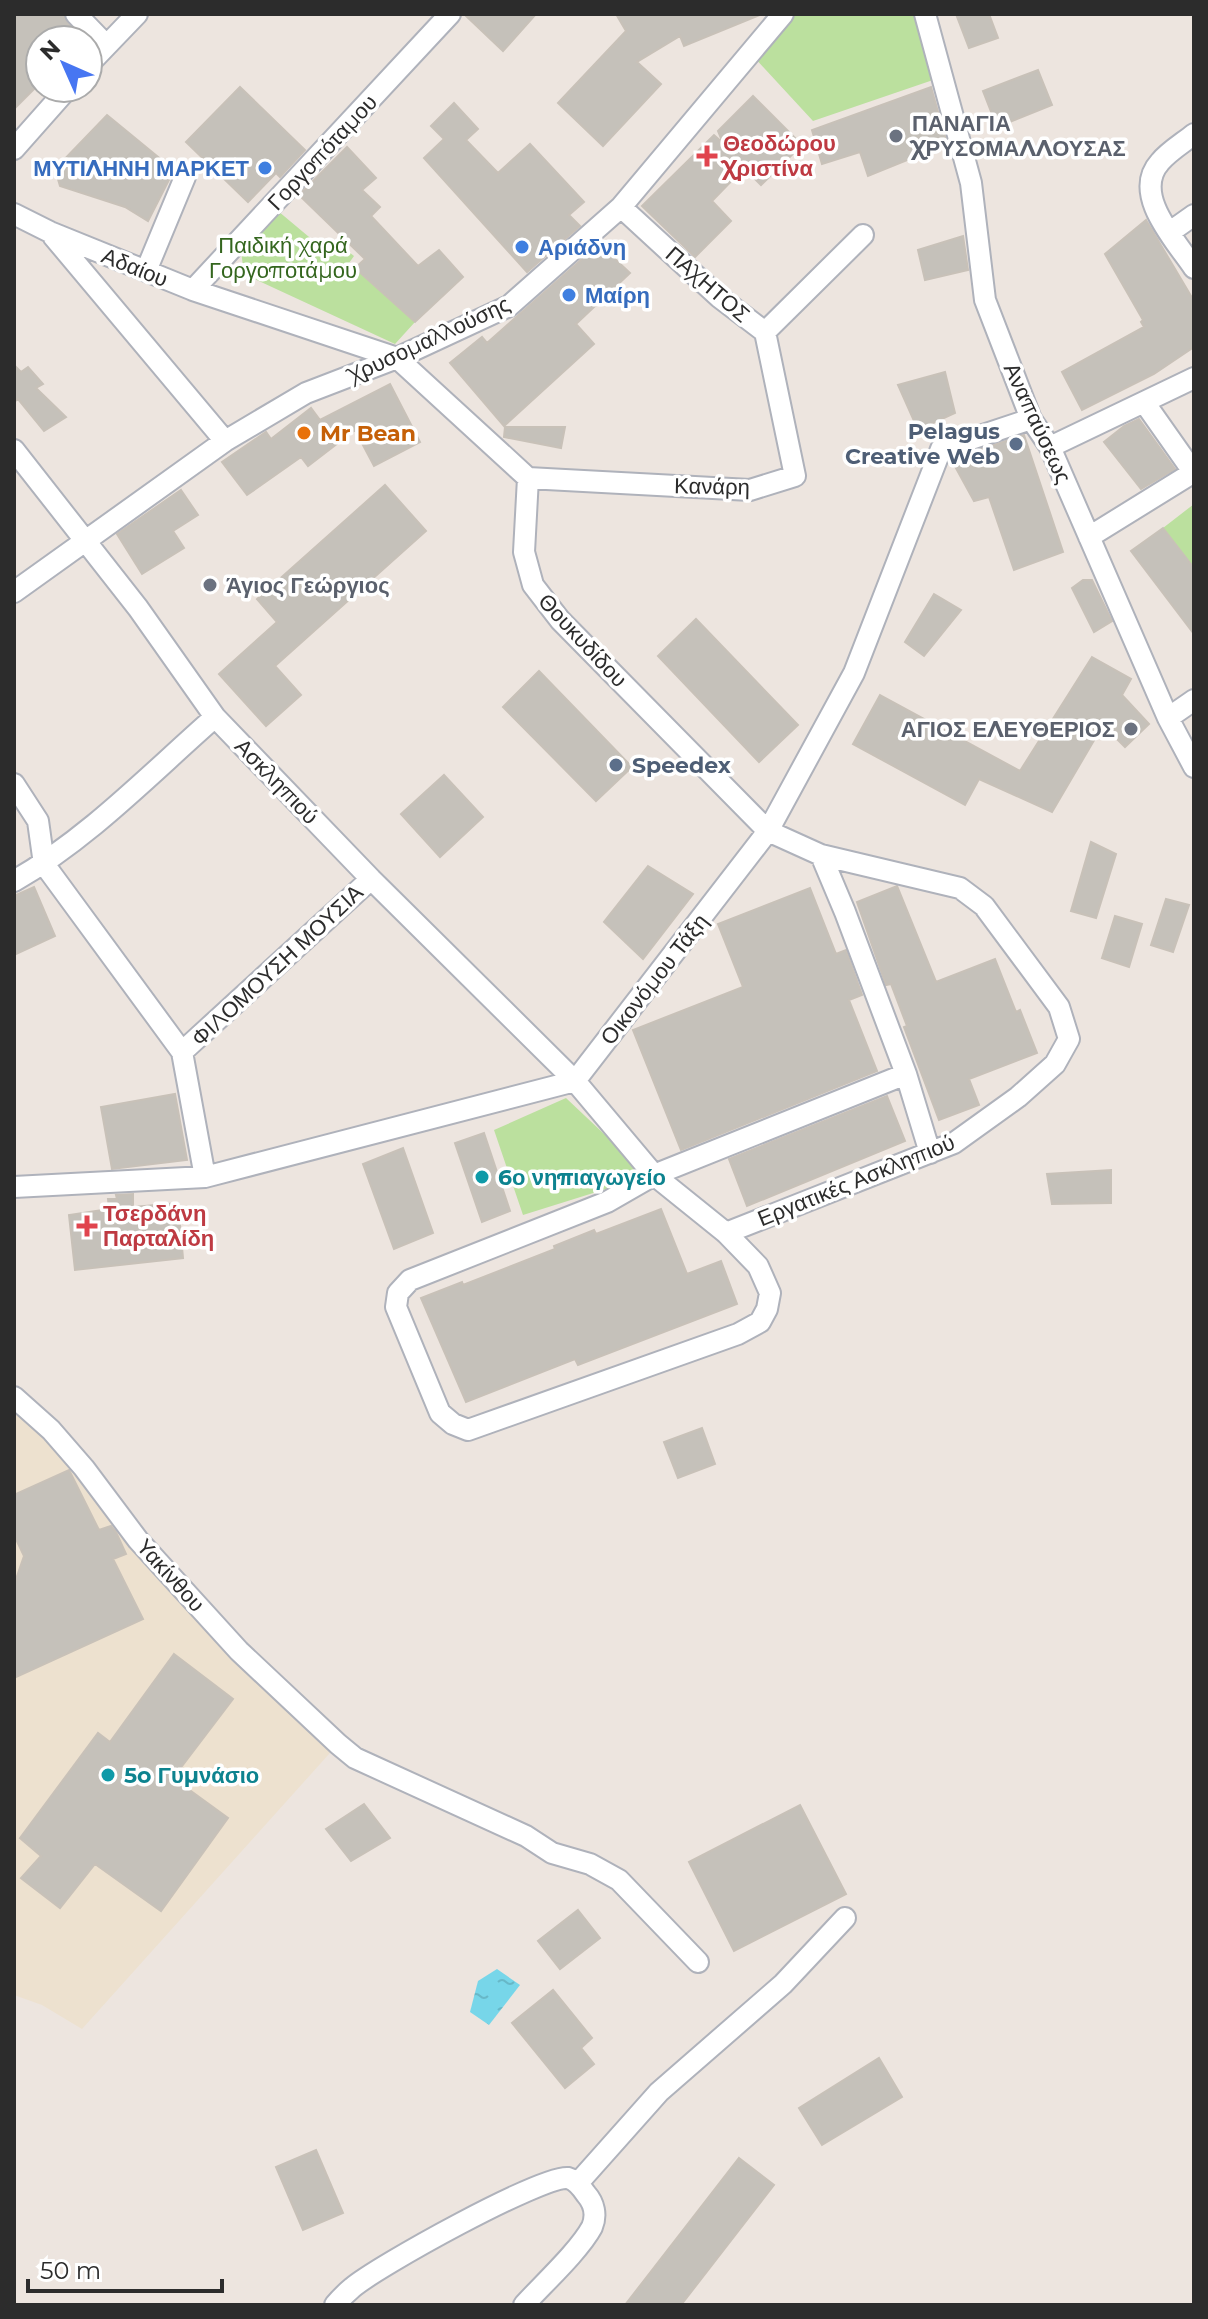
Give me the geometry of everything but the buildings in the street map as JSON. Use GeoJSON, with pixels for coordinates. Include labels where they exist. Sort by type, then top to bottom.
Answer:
{"type":"FeatureCollection","features":[{"type":"Feature","properties":{"kind":"street"},"geometry":{"type":"LineString","coordinates":[[76,14],[106,45],[137,14]]}},
{"type":"Feature","properties":{"kind":"street","name":"Γοργοπόταμου"},"geometry":{"type":"LineString","coordinates":[[193,290],[450,14]]}},
{"type":"Feature","properties":{"kind":"street","name":"Χρυσομαλλούσης"},"geometry":{"type":"LineString","coordinates":[[14,592],[225,441],[306,393],[397,358],[509,306],[621,207],[783,14]]}},
{"type":"Feature","properties":{"kind":"street","name":"Αναπαύσεως"},"geometry":{"type":"LineString","coordinates":[[925,14],[971,183],[985,300],[1031,419],[1050,447],[1168,718],[1194,767]]}},
{"type":"Feature","properties":{"kind":"street"},"geometry":{"type":"LineString","coordinates":[[14,149],[54,104]]}},
{"type":"Feature","properties":{"kind":"street"},"geometry":{"type":"LineString","coordinates":[[1194,134],[1157,164],[1149,188],[1155,209],[1194,268]]}},
{"type":"Feature","properties":{"kind":"street"},"geometry":{"type":"LineString","coordinates":[[146,271],[185,177]]}},
{"type":"Feature","properties":{"kind":"street","name":"ΠΑΧΗΤΟΣ"},"geometry":{"type":"LineString","coordinates":[[621,207],[719,297],[765,332],[863,235]]}},
{"type":"Feature","properties":{"kind":"street","name":"Αδαίου"},"geometry":{"type":"LineString","coordinates":[[14,214],[50,232],[193,290],[397,358]]}},
{"type":"Feature","properties":{"kind":"street"},"geometry":{"type":"LineString","coordinates":[[1170,232],[1194,215]]}},
{"type":"Feature","properties":{"kind":"street"},"geometry":{"type":"LineString","coordinates":[[50,232],[225,441]]}},
{"type":"Feature","properties":{"kind":"street","name":"Κανάρη"},"geometry":{"type":"LineString","coordinates":[[528,478],[750,490],[795,476],[765,332]]}},
{"type":"Feature","properties":{"kind":"street"},"geometry":{"type":"LineString","coordinates":[[397,358],[528,478]]}},
{"type":"Feature","properties":{"kind":"street"},"geometry":{"type":"LineString","coordinates":[[1050,447],[1194,378]]}},
{"type":"Feature","properties":{"kind":"street"},"geometry":{"type":"LineString","coordinates":[[1089,537],[1194,472],[1144,402]]}},
{"type":"Feature","properties":{"kind":"street","name":"Οικονόμου Τάξη"},"geometry":{"type":"LineString","coordinates":[[575,1081],[768,831],[854,673],[941,449],[1031,419]]}},
{"type":"Feature","properties":{"kind":"street","name":"Ασκληπιού"},"geometry":{"type":"LineString","coordinates":[[14,450],[88,541],[215,717],[371,879],[575,1081]]}},
{"type":"Feature","properties":{"kind":"street","name":"Θουκυδίδου"},"geometry":{"type":"LineString","coordinates":[[528,478],[524,552],[533,585],[560,620],[768,831]]}},
{"type":"Feature","properties":{"kind":"street"},"geometry":{"type":"LineString","coordinates":[[1168,718],[1194,700]]}},
{"type":"Feature","properties":{"kind":"street"},"geometry":{"type":"LineString","coordinates":[[14,881],[44,864],[74,841],[215,717]]}},
{"type":"Feature","properties":{"kind":"street"},"geometry":{"type":"LineString","coordinates":[[14,784],[38,821],[44,864],[182,1052],[205,1177]]}},
{"type":"Feature","properties":{"kind":"street","name":"Εργατικές Ασκληπιού"},"geometry":{"type":"LineString","coordinates":[[726,1233],[954,1143],[1018,1097],[1055,1064],[1069,1039],[1059,1007],[984,906],[960,888],[821,855],[768,831]]}},
{"type":"Feature","properties":{"kind":"street"},"geometry":{"type":"LineString","coordinates":[[821,855],[906,1074],[930,1153]]}},
{"type":"Feature","properties":{"kind":"street","name":"ΦΙΛΟΜΟΥΣΗ ΜΟΥΣΙΑ"},"geometry":{"type":"LineString","coordinates":[[182,1052],[371,879]]}},
{"type":"Feature","properties":{"kind":"street","name":"Εργατικές Ασκληπιού"},"geometry":{"type":"LineString","coordinates":[[575,1081],[654,1175],[726,1233],[758,1266],[770,1293],[767,1309],[760,1322],[738,1334],[468,1430],[453,1424],[440,1413],[396,1307],[398,1293],[410,1280],[607,1202],[654,1175],[906,1074]]}},
{"type":"Feature","properties":{"kind":"street"},"geometry":{"type":"LineString","coordinates":[[14,1187],[205,1177],[575,1081]]}},
{"type":"Feature","properties":{"kind":"street","name":"Υακίνθου"},"geometry":{"type":"LineString","coordinates":[[16,1403],[51,1430],[138,1540],[239,1651],[355,1758],[515,1830],[552,1853],[590,1864],[619,1880],[698,1962]]}},
{"type":"Feature","properties":{"kind":"street"},"geometry":{"type":"LineString","coordinates":[[578,2183],[659,2092],[783,1984],[845,1918]]}},
{"type":"Feature","properties":{"kind":"street"},"geometry":{"type":"LineString","coordinates":[[335,2305],[353,2287],[401,2255],[535,2187],[568,2178],[578,2183],[590,2198],[595,2211],[592,2226],[524,2305]]}},
{"type":"Feature","properties":{"kind":"shaded area"},"geometry":{"type":"Polygon","coordinates":[[[20,1402],[338,1744],[82,2029],[42,2005],[14,1995],[14,1412],[20,1402]]]}},
{"type":"Feature","properties":{"kind":"green space"},"geometry":{"type":"Polygon","coordinates":[[[792,14],[917,14],[933,80],[813,121],[753,56],[792,14]]]}},
{"type":"Feature","properties":{"kind":"green space","name":"Παιδική χαρά Γοργοποτάμου"},"geometry":{"type":"Polygon","coordinates":[[[278,211],[321,247],[331,238],[354,256],[349,263],[415,322],[395,344],[244,274],[241,251],[278,211]]]}},
{"type":"Feature","properties":{"kind":"green space"},"geometry":{"type":"Polygon","coordinates":[[[1194,504],[1194,568],[1163,528],[1194,504]]]}},
{"type":"Feature","properties":{"kind":"green space"},"geometry":{"type":"Polygon","coordinates":[[[566,1098],[638,1166],[622,1184],[523,1215],[494,1130],[566,1098]]]}},
{"type":"Feature","properties":{"kind":"water"},"geometry":{"type":"Polygon","coordinates":[[[497,1969],[520,1985],[489,2025],[470,2012],[478,1981],[497,1969]]]}},
{"type":"Feature","properties":{"kind":"place","name":"ΠΑΝΑΓΙΑ ΧΡΥΣΟΜΑΛΛΟΥΣΑΣ"},"geometry":{"type":"Point","coordinates":[896,136]}},
{"type":"Feature","properties":{"kind":"place","name":"Θεοδώρου Χριστίνα"},"geometry":{"type":"Point","coordinates":[707,156]}},
{"type":"Feature","properties":{"kind":"place","name":"ΜΥΤΙΛΗΝΗ ΜΑΡΚΕΤ"},"geometry":{"type":"Point","coordinates":[265,168]}},
{"type":"Feature","properties":{"kind":"place","name":"Αριάδνη"},"geometry":{"type":"Point","coordinates":[522,247]}},
{"type":"Feature","properties":{"kind":"place","name":"Μαίρη"},"geometry":{"type":"Point","coordinates":[569,295]}},
{"type":"Feature","properties":{"kind":"place","name":"Mr Bean"},"geometry":{"type":"Point","coordinates":[304,433]}},
{"type":"Feature","properties":{"kind":"place","name":"Pelagus Creative Web"},"geometry":{"type":"Point","coordinates":[1016,444]}},
{"type":"Feature","properties":{"kind":"place","name":"Άγιος Γεώργιος"},"geometry":{"type":"Point","coordinates":[210,585]}},
{"type":"Feature","properties":{"kind":"place","name":"ΑΓΙΟΣ ΕΛΕΥΘΕΡΙΟΣ"},"geometry":{"type":"Point","coordinates":[1131,729]}},
{"type":"Feature","properties":{"kind":"place","name":"Speedex"},"geometry":{"type":"Point","coordinates":[616,765]}},
{"type":"Feature","properties":{"kind":"place","name":"6ο νηπιαγωγείο"},"geometry":{"type":"Point","coordinates":[482,1177]}},
{"type":"Feature","properties":{"kind":"place","name":"Τσερδάνη Παρταλίδη"},"geometry":{"type":"Point","coordinates":[87,1226]}},
{"type":"Feature","properties":{"kind":"place","name":"5o Γυμνάσιο"},"geometry":{"type":"Point","coordinates":[108,1775]}}]}
